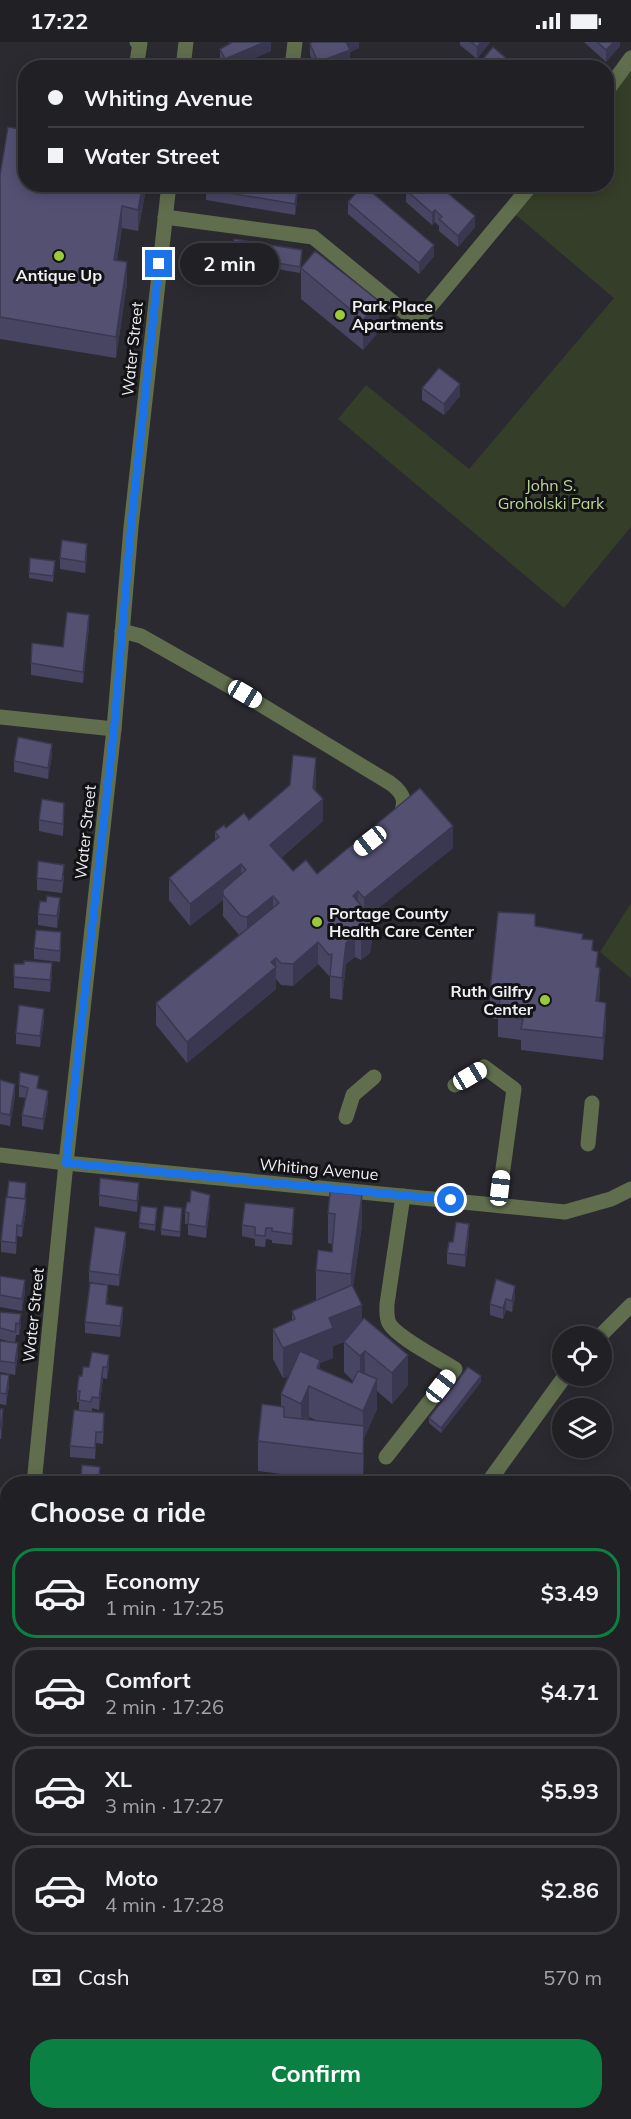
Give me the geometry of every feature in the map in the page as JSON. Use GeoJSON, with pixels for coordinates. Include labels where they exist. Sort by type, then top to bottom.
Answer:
{"type":"FeatureCollection","features":[{"type":"Feature","properties":{"kind":"street"},"geometry":{"type":"LineString","coordinates":[[137,42],[140,43],[137,60]]}},
{"type":"Feature","properties":{"kind":"street"},"geometry":{"type":"LineString","coordinates":[[184,60],[186,42]]}},
{"type":"Feature","properties":{"kind":"street"},"geometry":{"type":"LineString","coordinates":[[293,60],[295,42]]}},
{"type":"Feature","properties":{"kind":"street"},"geometry":{"type":"LineString","coordinates":[[614,81],[631,58]]}},
{"type":"Feature","properties":{"kind":"street","name":"Water Street"},"geometry":{"type":"LineString","coordinates":[[35,1476],[66,1163],[114,729],[131,527],[168,192]]}},
{"type":"Feature","properties":{"kind":"street"},"geometry":{"type":"LineString","coordinates":[[165,217],[313,237],[417,322],[525,192]]}},
{"type":"Feature","properties":{"kind":"street"},"geometry":{"type":"LineString","coordinates":[[122,631],[141,636],[245,694],[396,788],[404,799],[404,806],[398,818],[388,826]]}},
{"type":"Feature","properties":{"kind":"street"},"geometry":{"type":"LineString","coordinates":[[0,717],[114,729]]}},
{"type":"Feature","properties":{"kind":"street"},"geometry":{"type":"LineString","coordinates":[[455,1085],[484,1067],[514,1089],[498,1205]]}},
{"type":"Feature","properties":{"kind":"street"},"geometry":{"type":"LineString","coordinates":[[346,1117],[353,1095],[374,1077]]}},
{"type":"Feature","properties":{"kind":"street"},"geometry":{"type":"LineString","coordinates":[[588,1144],[592,1103]]}},
{"type":"Feature","properties":{"kind":"street","name":"Whiting Avenue"},"geometry":{"type":"LineString","coordinates":[[0,1155],[566,1212],[611,1199],[631,1189]]}},
{"type":"Feature","properties":{"kind":"street"},"geometry":{"type":"LineString","coordinates":[[386,1457],[455,1369],[401,1335],[387,1319],[387,1304],[403,1196]]}},
{"type":"Feature","properties":{"kind":"street"},"geometry":{"type":"LineString","coordinates":[[610,1326],[631,1305]]}},
{"type":"Feature","properties":{"kind":"street"},"geometry":{"type":"LineString","coordinates":[[493,1476],[558,1386]]}},
{"type":"Feature","properties":{"kind":"green space","name":"John S. Groholski Park"},"geometry":{"type":"Polygon","coordinates":[[[631,63],[631,527],[564,608],[338,419],[366,385],[469,469],[614,298],[510,210],[525,192],[614,192],[614,84],[631,63]]]}},
{"type":"Feature","properties":{"kind":"green space"},"geometry":{"type":"Polygon","coordinates":[[[631,903],[631,978],[600,952],[631,903]]]}},
{"type":"Feature","properties":{"kind":"building"},"geometry":{"type":"Polygon","coordinates":[[[231,42],[265,42],[225,59],[220,49],[231,42]]]}},
{"type":"Feature","properties":{"kind":"building"},"geometry":{"type":"Polygon","coordinates":[[[312,42],[346,42],[350,50],[323,60],[317,60],[310,44],[312,42]]]}},
{"type":"Feature","properties":{"kind":"building"},"geometry":{"type":"Polygon","coordinates":[[[471,42],[481,42],[477,47],[471,42]]]}},
{"type":"Feature","properties":{"kind":"building"},"geometry":{"type":"Polygon","coordinates":[[[597,42],[614,42],[606,50],[597,42]]]}},
{"type":"Feature","properties":{"kind":"building"},"geometry":{"type":"Polygon","coordinates":[[[493,47],[508,60],[482,60],[493,47]]]}},
{"type":"Feature","properties":{"kind":"building","name":"Antique Up"},"geometry":{"type":"Polygon","coordinates":[[[8,127],[18,129],[18,192],[141,192],[138,210],[122,206],[114,260],[127,262],[116,337],[0,317],[0,175],[8,127]]]}},
{"type":"Feature","properties":{"kind":"building"},"geometry":{"type":"Polygon","coordinates":[[[224,192],[297,192],[295,204],[224,192]]]}},
{"type":"Feature","properties":{"kind":"building"},"geometry":{"type":"Polygon","coordinates":[[[357,192],[371,192],[434,245],[419,263],[348,202],[357,192]]]}},
{"type":"Feature","properties":{"kind":"building"},"geometry":{"type":"Polygon","coordinates":[[[408,192],[446,192],[475,216],[458,236],[439,219],[442,217],[435,210],[432,213],[408,192]]]}},
{"type":"Feature","properties":{"kind":"building"},"geometry":{"type":"Polygon","coordinates":[[[234,239],[302,250],[300,267],[231,255],[234,239]]]}},
{"type":"Feature","properties":{"kind":"building"},"geometry":{"type":"Polygon","coordinates":[[[315,251],[379,301],[363,320],[301,268],[315,251]]]}},
{"type":"Feature","properties":{"kind":"building"},"geometry":{"type":"Polygon","coordinates":[[[439,368],[460,384],[444,404],[422,388],[439,368]]]}},
{"type":"Feature","properties":{"kind":"building"},"geometry":{"type":"Polygon","coordinates":[[[62,540],[87,544],[85,562],[60,558],[62,540]]]}},
{"type":"Feature","properties":{"kind":"building"},"geometry":{"type":"Polygon","coordinates":[[[30,558],[55,561],[53,576],[29,573],[30,558]]]}},
{"type":"Feature","properties":{"kind":"building"},"geometry":{"type":"Polygon","coordinates":[[[67,612],[89,615],[83,672],[31,663],[32,643],[63,647],[67,612]]]}},
{"type":"Feature","properties":{"kind":"building"},"geometry":{"type":"Polygon","coordinates":[[[18,737],[52,744],[48,768],[14,761],[18,737]]]}},
{"type":"Feature","properties":{"kind":"building","name":"Portage County Health Care Center"},"geometry":{"type":"Polygon","coordinates":[[[293,755],[316,758],[313,788],[323,799],[270,845],[293,871],[306,860],[317,874],[420,788],[453,826],[364,898],[358,891],[353,896],[372,918],[370,932],[361,938],[355,936],[346,943],[342,978],[330,976],[332,954],[329,955],[318,942],[293,964],[281,963],[276,958],[271,962],[276,967],[187,1042],[156,1003],[279,903],[273,896],[247,917],[241,916],[223,895],[223,890],[246,870],[241,864],[190,904],[169,878],[219,837],[215,832],[224,825],[226,828],[244,813],[249,820],[290,785],[293,755]]]}},
{"type":"Feature","properties":{"kind":"building"},"geometry":{"type":"Polygon","coordinates":[[[42,799],[64,803],[63,824],[39,820],[42,799]]]}},
{"type":"Feature","properties":{"kind":"building"},"geometry":{"type":"Polygon","coordinates":[[[38,861],[64,865],[62,881],[37,878],[38,861]]]}},
{"type":"Feature","properties":{"kind":"building"},"geometry":{"type":"Polygon","coordinates":[[[47,896],[60,898],[57,916],[38,914],[40,901],[46,902],[47,896]]]}},
{"type":"Feature","properties":{"kind":"building","name":"Ruth Gilfry Center"},"geometry":{"type":"Polygon","coordinates":[[[498,912],[535,914],[535,926],[583,934],[582,939],[593,940],[592,950],[598,952],[596,967],[600,968],[596,1001],[606,1003],[603,1038],[521,1029],[523,1019],[498,1015],[500,997],[494,997],[495,991],[490,990],[498,912]]]}},
{"type":"Feature","properties":{"kind":"building"},"geometry":{"type":"Polygon","coordinates":[[[36,930],[61,932],[60,951],[34,948],[36,930]]]}},
{"type":"Feature","properties":{"kind":"building"},"geometry":{"type":"Polygon","coordinates":[[[24,961],[52,963],[50,980],[14,977],[14,964],[24,964],[24,961]]]}},
{"type":"Feature","properties":{"kind":"building"},"geometry":{"type":"Polygon","coordinates":[[[19,1005],[44,1009],[40,1036],[16,1033],[19,1005]]]}},
{"type":"Feature","properties":{"kind":"building"},"geometry":{"type":"Polygon","coordinates":[[[20,1072],[39,1076],[37,1088],[48,1091],[43,1119],[22,1115],[28,1088],[19,1085],[20,1072]]]}},
{"type":"Feature","properties":{"kind":"building"},"geometry":{"type":"Polygon","coordinates":[[[0,1080],[15,1084],[10,1115],[0,1113],[0,1080]]]}},
{"type":"Feature","properties":{"kind":"building"},"geometry":{"type":"Polygon","coordinates":[[[100,1178],[139,1183],[137,1201],[99,1195],[100,1178]]]}},
{"type":"Feature","properties":{"kind":"building"},"geometry":{"type":"Polygon","coordinates":[[[9,1181],[26,1183],[25,1199],[7,1197],[9,1181]]]}},
{"type":"Feature","properties":{"kind":"building"},"geometry":{"type":"Polygon","coordinates":[[[191,1190],[210,1195],[206,1227],[188,1224],[189,1213],[185,1212],[187,1202],[190,1202],[191,1190]]]}},
{"type":"Feature","properties":{"kind":"building"},"geometry":{"type":"Polygon","coordinates":[[[330,1192],[362,1195],[351,1274],[316,1270],[318,1250],[332,1252],[335,1214],[328,1213],[330,1192]]]}},
{"type":"Feature","properties":{"kind":"building"},"geometry":{"type":"Polygon","coordinates":[[[6,1197],[26,1199],[22,1226],[17,1225],[16,1243],[1,1241],[6,1197]]]}},
{"type":"Feature","properties":{"kind":"building"},"geometry":{"type":"Polygon","coordinates":[[[245,1203],[294,1208],[292,1234],[266,1228],[265,1236],[255,1235],[255,1227],[242,1225],[245,1203]]]}},
{"type":"Feature","properties":{"kind":"building"},"geometry":{"type":"Polygon","coordinates":[[[141,1206],[157,1208],[155,1225],[139,1223],[141,1206]]]}},
{"type":"Feature","properties":{"kind":"building"},"geometry":{"type":"Polygon","coordinates":[[[164,1206],[182,1208],[180,1232],[161,1229],[164,1206]]]}},
{"type":"Feature","properties":{"kind":"building"},"geometry":{"type":"Polygon","coordinates":[[[456,1222],[469,1224],[465,1255],[447,1253],[449,1242],[453,1242],[456,1222]]]}},
{"type":"Feature","properties":{"kind":"building"},"geometry":{"type":"Polygon","coordinates":[[[95,1227],[126,1232],[119,1275],[89,1271],[95,1227]]]}},
{"type":"Feature","properties":{"kind":"building"},"geometry":{"type":"Polygon","coordinates":[[[0,1276],[25,1280],[22,1299],[0,1295],[0,1276]]]}},
{"type":"Feature","properties":{"kind":"building"},"geometry":{"type":"Polygon","coordinates":[[[496,1279],[515,1286],[512,1301],[506,1299],[503,1308],[490,1304],[496,1279]]]}},
{"type":"Feature","properties":{"kind":"building"},"geometry":{"type":"Polygon","coordinates":[[[90,1283],[108,1285],[106,1304],[123,1307],[120,1326],[85,1322],[90,1283]]]}},
{"type":"Feature","properties":{"kind":"building"},"geometry":{"type":"Polygon","coordinates":[[[352,1285],[362,1305],[329,1318],[333,1328],[283,1348],[273,1329],[295,1319],[292,1311],[352,1285]]]}},
{"type":"Feature","properties":{"kind":"building"},"geometry":{"type":"Polygon","coordinates":[[[0,1312],[21,1314],[19,1324],[16,1323],[15,1332],[0,1328],[0,1312]]]}},
{"type":"Feature","properties":{"kind":"building"},"geometry":{"type":"Polygon","coordinates":[[[364,1318],[408,1355],[392,1373],[365,1351],[360,1356],[344,1342],[364,1318]]]}},
{"type":"Feature","properties":{"kind":"building"},"geometry":{"type":"Polygon","coordinates":[[[0,1341],[18,1343],[15,1363],[0,1361],[0,1341]]]}},
{"type":"Feature","properties":{"kind":"building"},"geometry":{"type":"Polygon","coordinates":[[[300,1351],[320,1360],[317,1368],[352,1383],[358,1371],[377,1379],[363,1411],[309,1386],[301,1404],[281,1394],[300,1351]]]}},
{"type":"Feature","properties":{"kind":"building"},"geometry":{"type":"Polygon","coordinates":[[[92,1352],[109,1355],[107,1367],[103,1367],[99,1398],[92,1397],[91,1402],[79,1400],[80,1391],[77,1391],[79,1376],[82,1376],[83,1367],[89,1367],[92,1352]]]}},
{"type":"Feature","properties":{"kind":"building"},"geometry":{"type":"Polygon","coordinates":[[[468,1367],[481,1376],[441,1428],[429,1418],[468,1367]]]}},
{"type":"Feature","properties":{"kind":"building"},"geometry":{"type":"Polygon","coordinates":[[[0,1374],[9,1375],[6,1394],[0,1393],[0,1374]]]}},
{"type":"Feature","properties":{"kind":"building"},"geometry":{"type":"Polygon","coordinates":[[[262,1404],[284,1407],[284,1417],[364,1426],[363,1454],[258,1441],[262,1404]]]}},
{"type":"Feature","properties":{"kind":"building"},"geometry":{"type":"Polygon","coordinates":[[[0,1409],[3,1409],[1,1428],[0,1428],[0,1409]]]}},
{"type":"Feature","properties":{"kind":"building"},"geometry":{"type":"Polygon","coordinates":[[[74,1410],[104,1413],[103,1432],[96,1432],[95,1448],[70,1446],[74,1410]]]}},
{"type":"Feature","properties":{"kind":"building"},"geometry":{"type":"Polygon","coordinates":[[[82,1465],[100,1467],[99,1476],[81,1476],[82,1465]]]}},
{"type":"Feature","properties":{"kind":"place","name":"Antique Up"},"geometry":{"type":"Point","coordinates":[59,256]}},
{"type":"Feature","properties":{"kind":"place","name":"Park Place Apartments"},"geometry":{"type":"Point","coordinates":[340,315]}},
{"type":"Feature","properties":{"kind":"place","name":"Portage County Health Care Center"},"geometry":{"type":"Point","coordinates":[317,922]}},
{"type":"Feature","properties":{"kind":"place","name":"Ruth Gilfry Center"},"geometry":{"type":"Point","coordinates":[545,1000]}},
{"type":"Feature","properties":{"kind":"route"},"geometry":{"type":"LineString","coordinates":[[159,264],[131,527],[114,729],[66,1163],[451,1200]]}}]}
